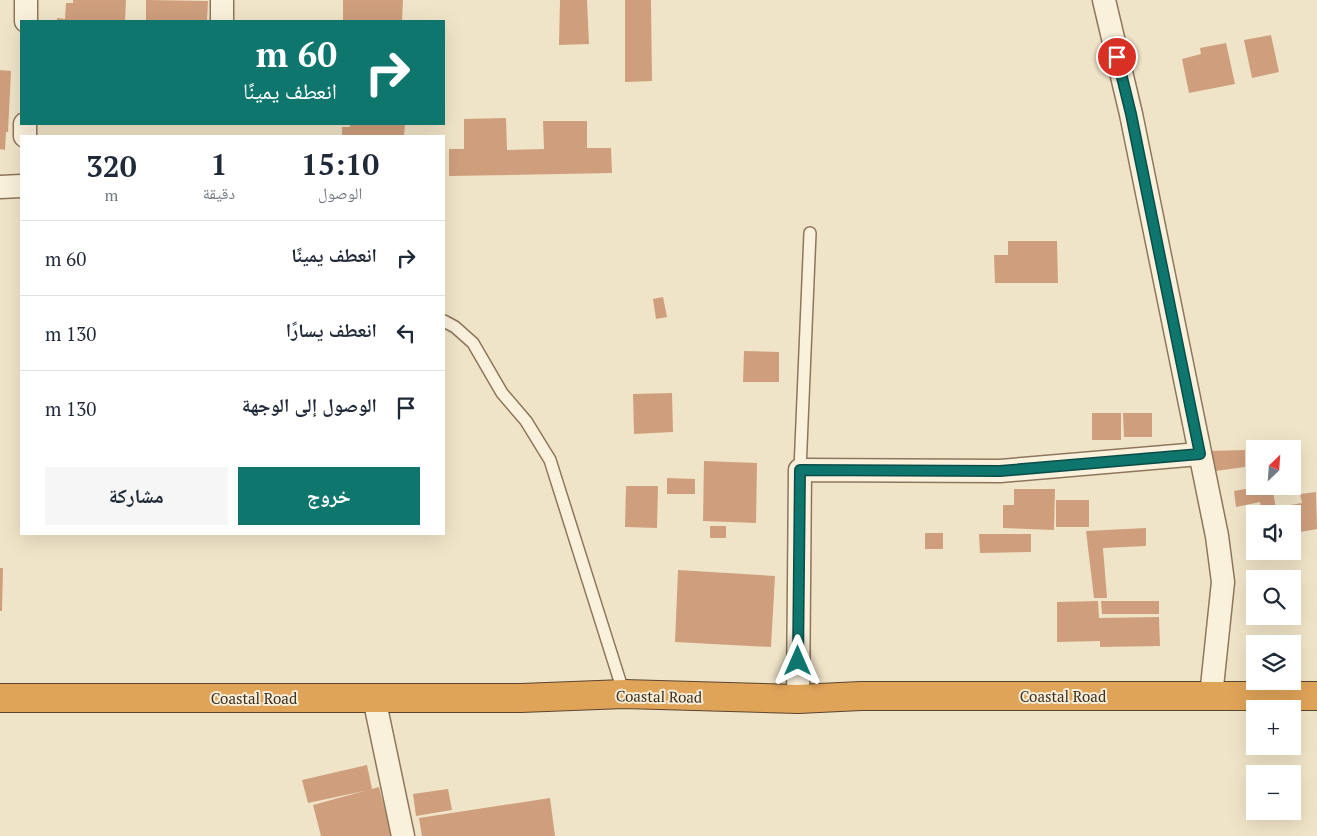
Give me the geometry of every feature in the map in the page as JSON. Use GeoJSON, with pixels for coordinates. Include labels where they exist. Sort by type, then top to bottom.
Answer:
{"type":"FeatureCollection","features":[{"type":"Feature","properties":{"kind":"highway","name":"Coastal Road"},"geometry":{"type":"LineString","coordinates":[[0,698],[521,698],[624,694],[798,699],[861,696],[1317,696]]}},
{"type":"Feature","properties":{"kind":"street"},"geometry":{"type":"LineString","coordinates":[[26,0],[26,20]]}},
{"type":"Feature","properties":{"kind":"street"},"geometry":{"type":"LineString","coordinates":[[222,0],[222,20]]}},
{"type":"Feature","properties":{"kind":"street"},"geometry":{"type":"LineString","coordinates":[[1104,0],[1131,114],[1217,536],[1222,582],[1211,696]]}},
{"type":"Feature","properties":{"kind":"street"},"geometry":{"type":"LineString","coordinates":[[0,187],[20,186]]}},
{"type":"Feature","properties":{"kind":"street"},"geometry":{"type":"LineString","coordinates":[[798,699],[800,470],[1000,471],[1200,454]]}},
{"type":"Feature","properties":{"kind":"street"},"geometry":{"type":"LineString","coordinates":[[374,698],[403,836]]}},
{"type":"Feature","properties":{"kind":"lane"},"geometry":{"type":"LineString","coordinates":[[800,470],[810,233]]}},
{"type":"Feature","properties":{"kind":"lane"},"geometry":{"type":"LineString","coordinates":[[445,322],[456,327],[474,343],[502,393],[526,421],[550,460],[624,694]]}},
{"type":"Feature","properties":{"kind":"building"},"geometry":{"type":"Polygon","coordinates":[[[73,0],[126,0],[125,20],[57,20],[57,18],[65,19],[66,3],[73,3],[73,0]]]}},
{"type":"Feature","properties":{"kind":"building"},"geometry":{"type":"Polygon","coordinates":[[[146,0],[208,1],[207,20],[146,20],[146,0]]]}},
{"type":"Feature","properties":{"kind":"building"},"geometry":{"type":"Polygon","coordinates":[[[343,0],[403,0],[402,20],[343,20],[343,0]]]}},
{"type":"Feature","properties":{"kind":"building"},"geometry":{"type":"Polygon","coordinates":[[[560,0],[587,0],[589,44],[559,45],[560,0]]]}},
{"type":"Feature","properties":{"kind":"building"},"geometry":{"type":"Polygon","coordinates":[[[625,0],[651,0],[652,81],[625,82],[625,0]]]}},
{"type":"Feature","properties":{"kind":"building"},"geometry":{"type":"Polygon","coordinates":[[[1271,35],[1279,72],[1252,78],[1244,40],[1271,35]]]}},
{"type":"Feature","properties":{"kind":"building"},"geometry":{"type":"Polygon","coordinates":[[[1226,43],[1235,84],[1189,93],[1182,59],[1201,54],[1200,48],[1226,43]]]}},
{"type":"Feature","properties":{"kind":"building"},"geometry":{"type":"Polygon","coordinates":[[[0,70],[11,71],[8,132],[6,132],[5,150],[0,149],[0,70]]]}},
{"type":"Feature","properties":{"kind":"building"},"geometry":{"type":"Polygon","coordinates":[[[506,118],[507,150],[544,149],[543,121],[587,121],[587,148],[611,148],[612,173],[449,176],[449,149],[464,149],[464,119],[506,118]]]}},
{"type":"Feature","properties":{"kind":"building"},"geometry":{"type":"Polygon","coordinates":[[[350,125],[405,125],[404,135],[342,135],[342,127],[350,127],[350,125]]]}},
{"type":"Feature","properties":{"kind":"building"},"geometry":{"type":"Polygon","coordinates":[[[1008,241],[1057,241],[1058,283],[995,283],[994,255],[1008,255],[1008,241]]]}},
{"type":"Feature","properties":{"kind":"building"},"geometry":{"type":"Polygon","coordinates":[[[663,297],[667,317],[656,319],[653,299],[663,297]]]}},
{"type":"Feature","properties":{"kind":"building"},"geometry":{"type":"Polygon","coordinates":[[[744,351],[779,352],[779,382],[743,382],[744,351]]]}},
{"type":"Feature","properties":{"kind":"building"},"geometry":{"type":"Polygon","coordinates":[[[672,393],[673,432],[634,434],[633,394],[672,393]]]}},
{"type":"Feature","properties":{"kind":"building"},"geometry":{"type":"Polygon","coordinates":[[[1092,413],[1121,413],[1121,440],[1092,440],[1092,413]]]}},
{"type":"Feature","properties":{"kind":"building"},"geometry":{"type":"Polygon","coordinates":[[[1123,413],[1152,413],[1152,437],[1124,437],[1123,413]]]}},
{"type":"Feature","properties":{"kind":"building"},"geometry":{"type":"Polygon","coordinates":[[[1245,450],[1245,467],[1208,472],[1205,451],[1245,450]]]}},
{"type":"Feature","properties":{"kind":"building"},"geometry":{"type":"Polygon","coordinates":[[[704,461],[757,463],[756,523],[703,521],[704,461]]]}},
{"type":"Feature","properties":{"kind":"building"},"geometry":{"type":"Polygon","coordinates":[[[667,478],[695,479],[695,494],[667,494],[667,478]]]}},
{"type":"Feature","properties":{"kind":"building"},"geometry":{"type":"Polygon","coordinates":[[[626,486],[658,486],[657,528],[625,527],[626,486]]]}},
{"type":"Feature","properties":{"kind":"building"},"geometry":{"type":"Polygon","coordinates":[[[1014,489],[1055,489],[1054,530],[1003,528],[1003,505],[1014,505],[1014,489]]]}},
{"type":"Feature","properties":{"kind":"building"},"geometry":{"type":"Polygon","coordinates":[[[1246,489],[1246,495],[1274,495],[1275,505],[1260,505],[1260,502],[1236,507],[1234,491],[1246,489]]]}},
{"type":"Feature","properties":{"kind":"building"},"geometry":{"type":"Polygon","coordinates":[[[1316,492],[1317,529],[1301,532],[1301,505],[1290,505],[1302,503],[1301,494],[1316,492]]]}},
{"type":"Feature","properties":{"kind":"building"},"geometry":{"type":"Polygon","coordinates":[[[1056,500],[1089,500],[1089,527],[1056,527],[1056,500]]]}},
{"type":"Feature","properties":{"kind":"building"},"geometry":{"type":"Polygon","coordinates":[[[710,526],[726,526],[726,538],[710,538],[710,526]]]}},
{"type":"Feature","properties":{"kind":"building"},"geometry":{"type":"Polygon","coordinates":[[[1146,528],[1146,546],[1103,548],[1107,598],[1094,598],[1086,531],[1146,528]]]}},
{"type":"Feature","properties":{"kind":"building"},"geometry":{"type":"Polygon","coordinates":[[[925,533],[943,533],[943,549],[925,549],[925,533]]]}},
{"type":"Feature","properties":{"kind":"building"},"geometry":{"type":"Polygon","coordinates":[[[979,534],[1031,534],[1031,552],[980,553],[979,534]]]}},
{"type":"Feature","properties":{"kind":"building"},"geometry":{"type":"Polygon","coordinates":[[[0,568],[3,568],[2,611],[0,611],[0,568]]]}},
{"type":"Feature","properties":{"kind":"building"},"geometry":{"type":"Polygon","coordinates":[[[678,570],[775,576],[771,647],[675,642],[678,570]]]}},
{"type":"Feature","properties":{"kind":"building"},"geometry":{"type":"Polygon","coordinates":[[[1098,601],[1099,618],[1159,617],[1160,646],[1100,647],[1100,641],[1057,642],[1057,602],[1098,601]]]}},
{"type":"Feature","properties":{"kind":"building"},"geometry":{"type":"Polygon","coordinates":[[[1101,601],[1159,601],[1159,614],[1102,614],[1101,601]]]}},
{"type":"Feature","properties":{"kind":"building"},"geometry":{"type":"Polygon","coordinates":[[[367,765],[372,789],[379,787],[392,836],[321,836],[313,805],[364,791],[308,803],[302,780],[367,765]]]}},
{"type":"Feature","properties":{"kind":"building"},"geometry":{"type":"Polygon","coordinates":[[[448,789],[452,810],[416,816],[413,794],[448,789]]]}},
{"type":"Feature","properties":{"kind":"building"},"geometry":{"type":"Polygon","coordinates":[[[550,798],[555,836],[422,836],[419,818],[550,798]]]}},
{"type":"Feature","properties":{"kind":"route"},"geometry":{"type":"LineString","coordinates":[[798,661],[800,470],[1000,471],[1200,454],[1131,114],[1117,57]]}}]}
